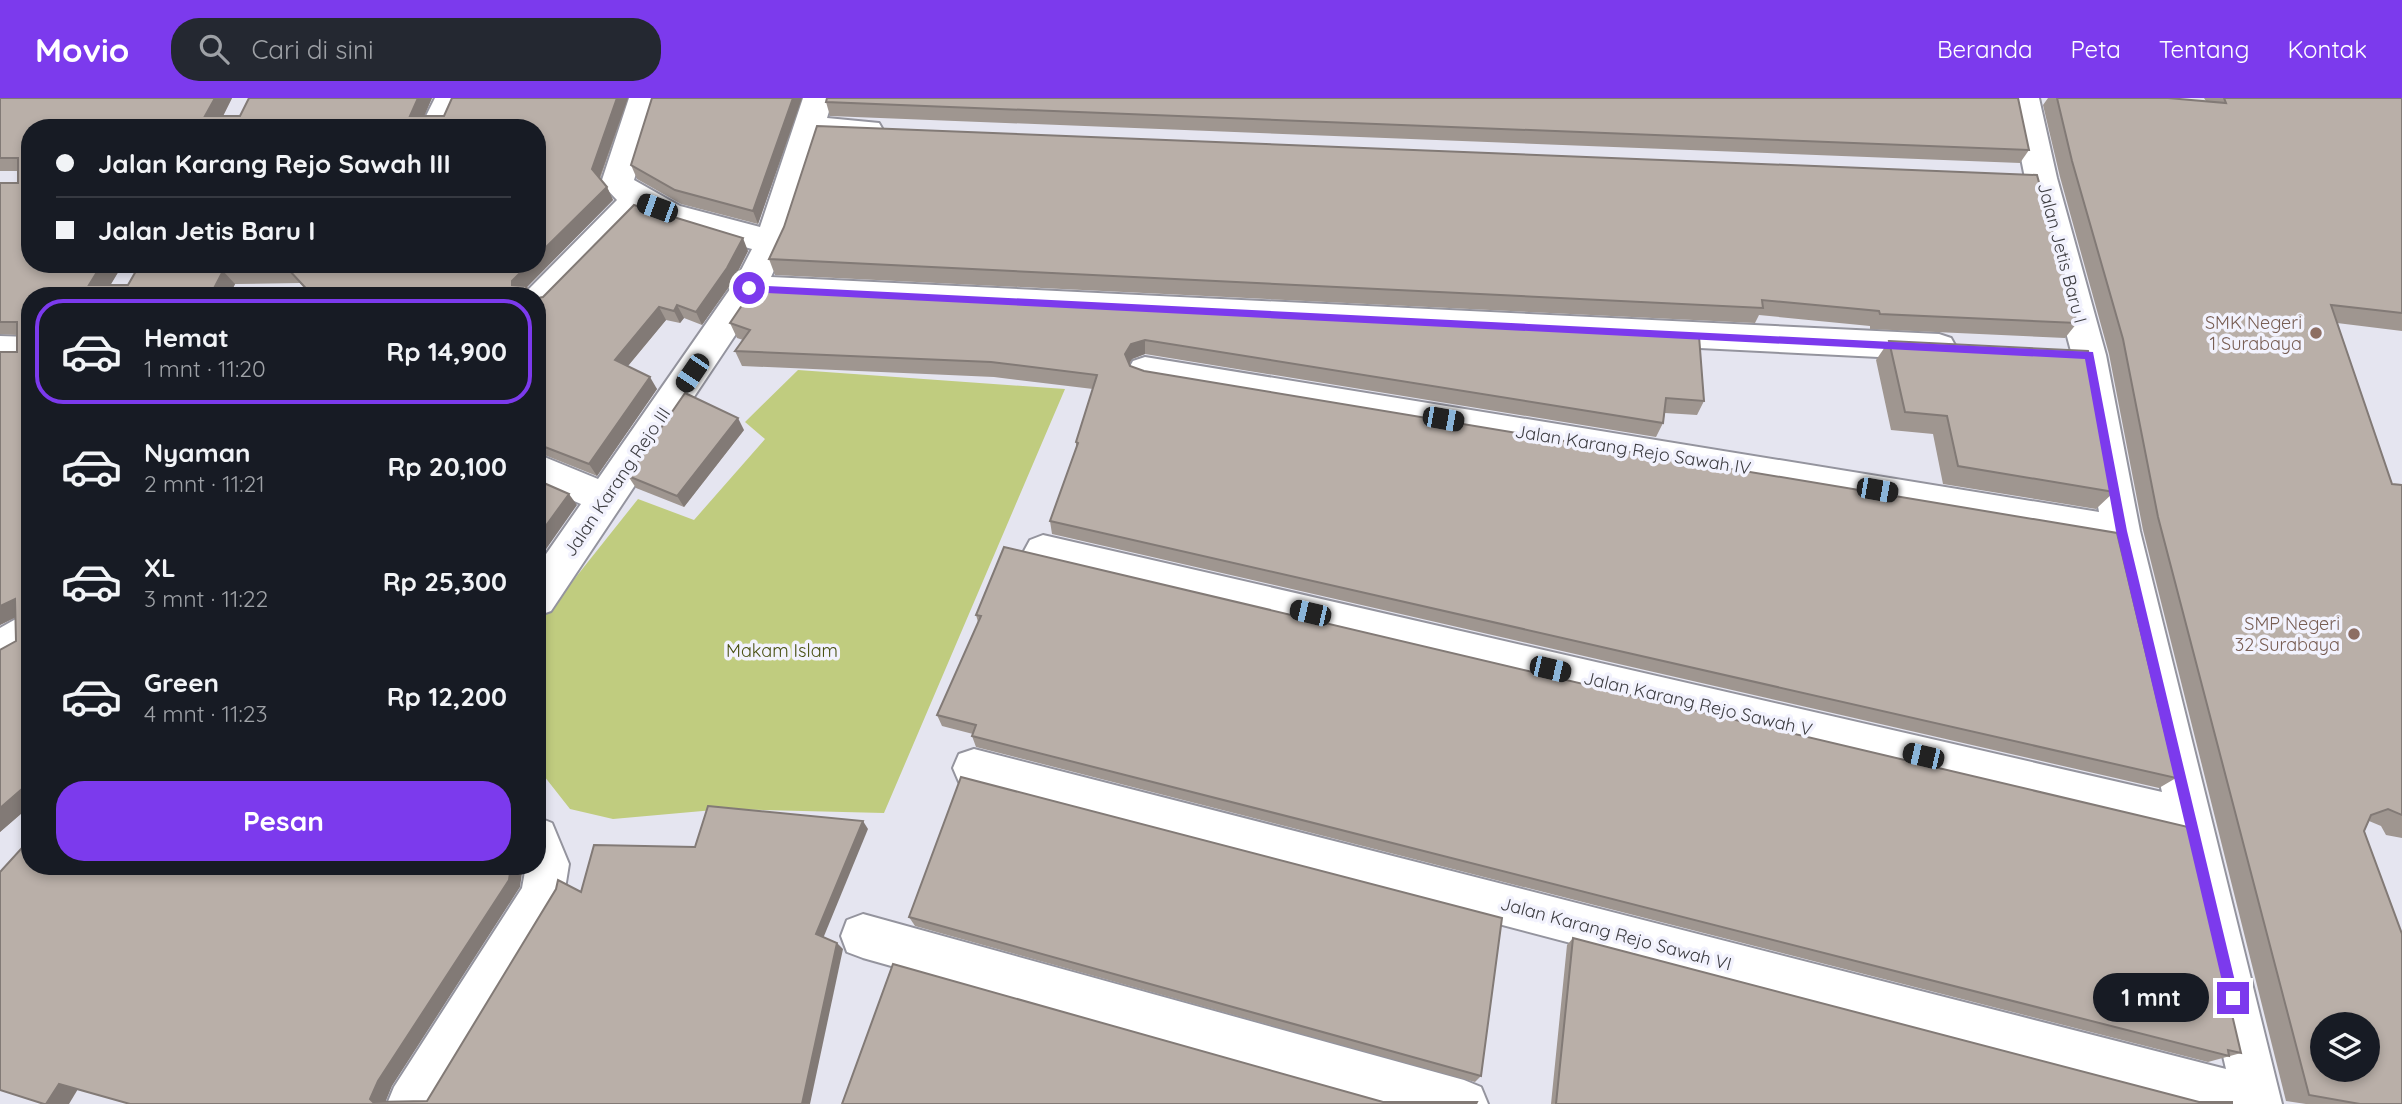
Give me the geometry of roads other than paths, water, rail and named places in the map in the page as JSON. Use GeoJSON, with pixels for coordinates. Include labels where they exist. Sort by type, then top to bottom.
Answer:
{"type":"FeatureCollection","features":[{"type":"Feature","properties":{"kind":"street"},"geometry":{"type":"LineString","coordinates":[[440,119],[450,98]]}},
{"type":"Feature","properties":{"kind":"street"},"geometry":{"type":"LineString","coordinates":[[644,98],[616,178],[617,183],[636,200],[678,216],[771,242]]}},
{"type":"Feature","properties":{"kind":"street","name":"Jalan Jetis Baru I"},"geometry":{"type":"LineString","coordinates":[[2024,98],[2023,177],[2090,355],[2121,531],[2257,1102]]}},
{"type":"Feature","properties":{"kind":"street"},"geometry":{"type":"LineString","coordinates":[[813,113],[898,132]]}},
{"type":"Feature","properties":{"kind":"street","name":"Jalan Karang Rejo III"},"geometry":{"type":"LineString","coordinates":[[546,586],[749,288],[771,242],[813,113]]}},
{"type":"Feature","properties":{"kind":"street"},"geometry":{"type":"LineString","coordinates":[[546,290],[636,200]]}},
{"type":"Feature","properties":{"kind":"street"},"geometry":{"type":"LineString","coordinates":[[749,288],[1969,349]]}},
{"type":"Feature","properties":{"kind":"street"},"geometry":{"type":"LineString","coordinates":[[0,349],[21,350]]}},
{"type":"Feature","properties":{"kind":"street"},"geometry":{"type":"LineString","coordinates":[[2051,353],[2090,355]]}},
{"type":"Feature","properties":{"kind":"street","name":"Jalan Karang Rejo Sawah IV"},"geometry":{"type":"LineString","coordinates":[[1144,370],[2121,531]]}},
{"type":"Feature","properties":{"kind":"street"},"geometry":{"type":"LineString","coordinates":[[546,473],[606,499]]}},
{"type":"Feature","properties":{"kind":"street","name":"Jalan Karang Rejo Sawah V"},"geometry":{"type":"LineString","coordinates":[[1043,551],[2190,818]]}},
{"type":"Feature","properties":{"kind":"street"},"geometry":{"type":"LineString","coordinates":[[0,650],[21,635]]}},
{"type":"Feature","properties":{"kind":"street","name":"Jalan Karang Rejo Sawah VI"},"geometry":{"type":"LineString","coordinates":[[974,768],[2257,1102]]}},
{"type":"Feature","properties":{"kind":"street"},"geometry":{"type":"LineString","coordinates":[[411,1104],[542,895],[546,875]]}},
{"type":"Feature","properties":{"kind":"street"},"geometry":{"type":"LineString","coordinates":[[863,936],[1465,1104]]}},
{"type":"Feature","properties":{"kind":"place","name":"SMK Negeri 1 Surabaya"},"geometry":{"type":"Point","coordinates":[2316,333]}},
{"type":"Feature","properties":{"kind":"place","name":"SMP Negeri 32 Surabaya"},"geometry":{"type":"Point","coordinates":[2354,634]}},
{"type":"Feature","properties":{"kind":"park label","name":"Makam Islam"},"geometry":{"type":"Point","coordinates":[782,651]}}]}
